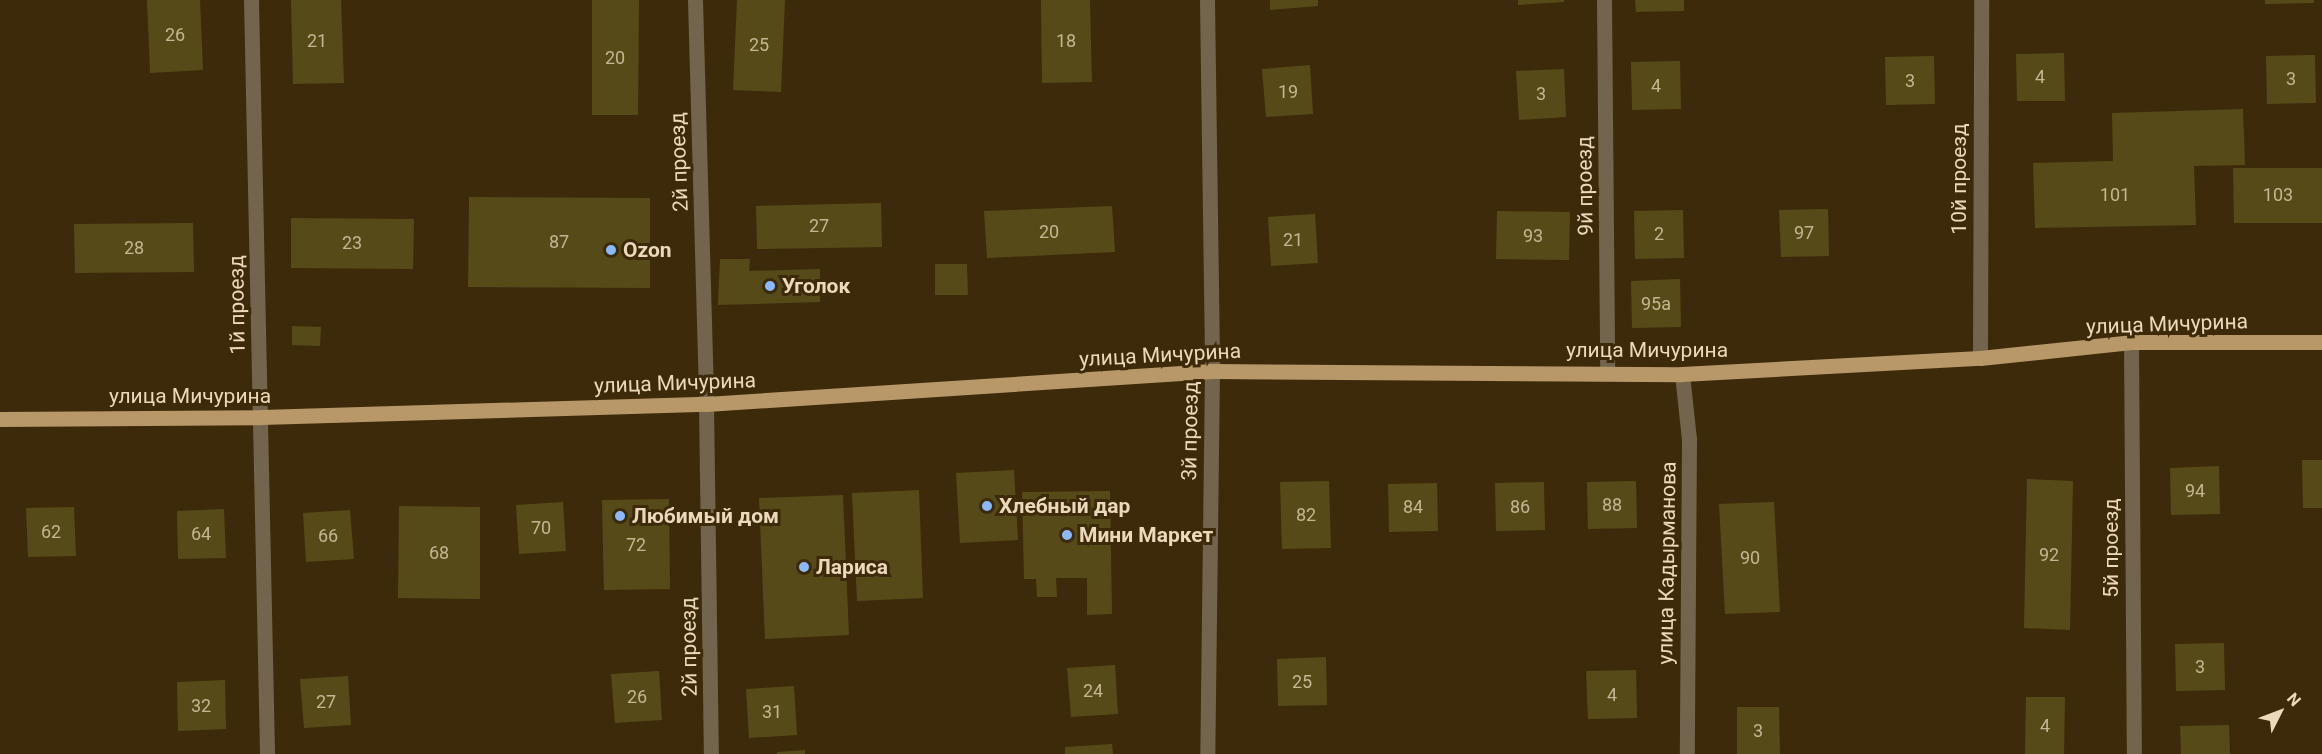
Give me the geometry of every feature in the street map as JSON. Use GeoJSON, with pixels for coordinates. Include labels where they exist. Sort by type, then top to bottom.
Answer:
{"type":"FeatureCollection","features":[{"type":"Feature","properties":{"kind":"main road","name":"улица Мичурина"},"geometry":{"type":"LineString","coordinates":[[0,419],[261,417],[706,404],[1212,371],[1682,374],[1980,358],[2131,342],[2322,342]]}},
{"type":"Feature","properties":{"kind":"street","name":"1й проезд"},"geometry":{"type":"LineString","coordinates":[[251,0],[267,754]]}},
{"type":"Feature","properties":{"kind":"street","name":"2й проезд"},"geometry":{"type":"LineString","coordinates":[[695,0],[706,404],[711,754]]}},
{"type":"Feature","properties":{"kind":"street","name":"3й проезд"},"geometry":{"type":"LineString","coordinates":[[1207,0],[1212,371],[1207,754]]}},
{"type":"Feature","properties":{"kind":"street","name":"9й проезд"},"geometry":{"type":"LineString","coordinates":[[1604,0],[1607,372]]}},
{"type":"Feature","properties":{"kind":"street","name":"10й проезд"},"geometry":{"type":"LineString","coordinates":[[1980,358],[1981,0]]}},
{"type":"Feature","properties":{"kind":"street","name":"5й проезд"},"geometry":{"type":"LineString","coordinates":[[2131,342],[2134,754]]}},
{"type":"Feature","properties":{"kind":"street","name":"улица Кадырманова"},"geometry":{"type":"LineString","coordinates":[[1682,374],[1689,439],[1687,754]]}},
{"type":"Feature","properties":{"kind":"building"},"geometry":{"type":"Polygon","coordinates":[[[147,0],[200,0],[203,70],[150,73],[147,0]]]}},
{"type":"Feature","properties":{"kind":"building"},"geometry":{"type":"Polygon","coordinates":[[[291,0],[341,0],[344,83],[293,84],[291,0]]]}},
{"type":"Feature","properties":{"kind":"building"},"geometry":{"type":"Polygon","coordinates":[[[592,0],[639,0],[638,115],[592,115],[592,0]]]}},
{"type":"Feature","properties":{"kind":"building"},"geometry":{"type":"Polygon","coordinates":[[[737,0],[785,0],[781,92],[733,90],[737,0]]]}},
{"type":"Feature","properties":{"kind":"building"},"geometry":{"type":"Polygon","coordinates":[[[1041,0],[1090,0],[1092,82],[1042,83],[1041,0]]]}},
{"type":"Feature","properties":{"kind":"building"},"geometry":{"type":"Polygon","coordinates":[[[1270,0],[1318,0],[1318,6],[1270,10],[1270,0]]]}},
{"type":"Feature","properties":{"kind":"building"},"geometry":{"type":"Polygon","coordinates":[[[1518,0],[1564,0],[1564,2],[1518,5],[1518,0]]]}},
{"type":"Feature","properties":{"kind":"building"},"geometry":{"type":"Polygon","coordinates":[[[1635,0],[1684,0],[1684,11],[1636,12],[1635,0]]]}},
{"type":"Feature","properties":{"kind":"building"},"geometry":{"type":"Polygon","coordinates":[[[2265,0],[2314,0],[2314,3],[2265,4],[2265,0]]]}},
{"type":"Feature","properties":{"kind":"building"},"geometry":{"type":"Polygon","coordinates":[[[2064,53],[2065,101],[2017,101],[2016,54],[2064,53]]]}},
{"type":"Feature","properties":{"kind":"building"},"geometry":{"type":"Polygon","coordinates":[[[2315,55],[2316,103],[2267,104],[2266,56],[2315,55]]]}},
{"type":"Feature","properties":{"kind":"building"},"geometry":{"type":"Polygon","coordinates":[[[1934,56],[1935,104],[1886,105],[1885,57],[1934,56]]]}},
{"type":"Feature","properties":{"kind":"building"},"geometry":{"type":"Polygon","coordinates":[[[1680,61],[1681,109],[1632,110],[1631,62],[1680,61]]]}},
{"type":"Feature","properties":{"kind":"building"},"geometry":{"type":"Polygon","coordinates":[[[1310,65],[1313,114],[1266,117],[1262,69],[1310,65]]]}},
{"type":"Feature","properties":{"kind":"building"},"geometry":{"type":"Polygon","coordinates":[[[1564,69],[1566,117],[1519,120],[1516,71],[1564,69]]]}},
{"type":"Feature","properties":{"kind":"building"},"geometry":{"type":"Polygon","coordinates":[[[2243,109],[2245,165],[2194,166],[2196,225],[2035,228],[2033,163],[2113,161],[2112,113],[2243,109]]]}},
{"type":"Feature","properties":{"kind":"building"},"geometry":{"type":"Polygon","coordinates":[[[2233,168],[2322,168],[2322,223],[2234,223],[2233,168]]]}},
{"type":"Feature","properties":{"kind":"building"},"geometry":{"type":"Polygon","coordinates":[[[469,197],[650,198],[650,288],[468,287],[469,197]]]}},
{"type":"Feature","properties":{"kind":"building"},"geometry":{"type":"Polygon","coordinates":[[[881,203],[882,247],[757,249],[756,206],[881,203]]]}},
{"type":"Feature","properties":{"kind":"building"},"geometry":{"type":"Polygon","coordinates":[[[1112,206],[1115,252],[987,258],[984,211],[1112,206]]]}},
{"type":"Feature","properties":{"kind":"building"},"geometry":{"type":"Polygon","coordinates":[[[1828,209],[1829,256],[1781,257],[1779,210],[1828,209]]]}},
{"type":"Feature","properties":{"kind":"building"},"geometry":{"type":"Polygon","coordinates":[[[1683,210],[1684,258],[1635,259],[1634,211],[1683,210]]]}},
{"type":"Feature","properties":{"kind":"building"},"geometry":{"type":"Polygon","coordinates":[[[1497,211],[1570,212],[1569,260],[1496,259],[1497,211]]]}},
{"type":"Feature","properties":{"kind":"building"},"geometry":{"type":"Polygon","coordinates":[[[1315,214],[1318,263],[1271,266],[1268,217],[1315,214]]]}},
{"type":"Feature","properties":{"kind":"building"},"geometry":{"type":"Polygon","coordinates":[[[291,218],[414,219],[413,269],[291,268],[291,218]]]}},
{"type":"Feature","properties":{"kind":"building"},"geometry":{"type":"Polygon","coordinates":[[[193,223],[194,272],[75,273],[74,224],[193,223]]]}},
{"type":"Feature","properties":{"kind":"building","name":"Уголок"},"geometry":{"type":"Polygon","coordinates":[[[720,259],[750,259],[749,271],[820,269],[820,302],[718,305],[720,259]]]}},
{"type":"Feature","properties":{"kind":"building"},"geometry":{"type":"Polygon","coordinates":[[[935,264],[967,264],[968,295],[935,295],[935,264]]]}},
{"type":"Feature","properties":{"kind":"building"},"geometry":{"type":"Polygon","coordinates":[[[1680,279],[1681,327],[1632,328],[1631,281],[1680,279]]]}},
{"type":"Feature","properties":{"kind":"building"},"geometry":{"type":"Polygon","coordinates":[[[292,326],[321,327],[320,346],[292,345],[292,326]]]}},
{"type":"Feature","properties":{"kind":"building"},"geometry":{"type":"Polygon","coordinates":[[[2302,460],[2322,460],[2322,508],[2303,508],[2302,460]]]}},
{"type":"Feature","properties":{"kind":"building"},"geometry":{"type":"Polygon","coordinates":[[[2219,466],[2220,514],[2171,515],[2170,468],[2219,466]]]}},
{"type":"Feature","properties":{"kind":"building","name":"Хлебный дар"},"geometry":{"type":"Polygon","coordinates":[[[1014,470],[1018,540],[960,543],[956,473],[1014,470]]]}},
{"type":"Feature","properties":{"kind":"building"},"geometry":{"type":"Polygon","coordinates":[[[2027,479],[2073,481],[2070,630],[2024,628],[2027,479]]]}},
{"type":"Feature","properties":{"kind":"building"},"geometry":{"type":"Polygon","coordinates":[[[1329,481],[1331,548],[1282,549],[1280,482],[1329,481]]]}},
{"type":"Feature","properties":{"kind":"building"},"geometry":{"type":"Polygon","coordinates":[[[1636,481],[1637,528],[1588,529],[1587,482],[1636,481]]]}},
{"type":"Feature","properties":{"kind":"building"},"geometry":{"type":"Polygon","coordinates":[[[1544,482],[1545,530],[1496,531],[1495,483],[1544,482]]]}},
{"type":"Feature","properties":{"kind":"building"},"geometry":{"type":"Polygon","coordinates":[[[1437,483],[1438,531],[1389,532],[1388,484],[1437,483]]]}},
{"type":"Feature","properties":{"kind":"building"},"geometry":{"type":"Polygon","coordinates":[[[919,490],[923,598],[857,601],[852,493],[919,490]]]}},
{"type":"Feature","properties":{"kind":"building","name":"Мини Маркет"},"geometry":{"type":"Polygon","coordinates":[[[1110,491],[1112,614],[1087,615],[1087,578],[1056,578],[1057,597],[1037,597],[1036,579],[1024,579],[1022,492],[1110,491]]]}},
{"type":"Feature","properties":{"kind":"building","name":"Лариса"},"geometry":{"type":"Polygon","coordinates":[[[843,495],[849,635],[765,639],[759,498],[843,495]]]}},
{"type":"Feature","properties":{"kind":"building"},"geometry":{"type":"Polygon","coordinates":[[[669,499],[670,589],[604,590],[602,500],[669,499]]]}},
{"type":"Feature","properties":{"kind":"building"},"geometry":{"type":"Polygon","coordinates":[[[563,502],[566,551],[519,554],[516,505],[563,502]]]}},
{"type":"Feature","properties":{"kind":"building"},"geometry":{"type":"Polygon","coordinates":[[[1774,502],[1780,612],[1725,614],[1719,504],[1774,502]]]}},
{"type":"Feature","properties":{"kind":"building"},"geometry":{"type":"Polygon","coordinates":[[[399,506],[480,507],[480,599],[398,598],[399,506]]]}},
{"type":"Feature","properties":{"kind":"building"},"geometry":{"type":"Polygon","coordinates":[[[74,507],[76,556],[28,557],[26,508],[74,507]]]}},
{"type":"Feature","properties":{"kind":"building"},"geometry":{"type":"Polygon","coordinates":[[[224,509],[226,558],[178,559],[177,511],[224,509]]]}},
{"type":"Feature","properties":{"kind":"building"},"geometry":{"type":"Polygon","coordinates":[[[350,510],[354,559],[306,562],[303,513],[350,510]]]}},
{"type":"Feature","properties":{"kind":"building"},"geometry":{"type":"Polygon","coordinates":[[[2224,643],[2225,690],[2176,691],[2175,644],[2224,643]]]}},
{"type":"Feature","properties":{"kind":"building"},"geometry":{"type":"Polygon","coordinates":[[[1326,657],[1327,705],[1278,706],[1277,659],[1326,657]]]}},
{"type":"Feature","properties":{"kind":"building"},"geometry":{"type":"Polygon","coordinates":[[[1115,665],[1118,714],[1071,717],[1067,668],[1115,665]]]}},
{"type":"Feature","properties":{"kind":"building"},"geometry":{"type":"Polygon","coordinates":[[[1636,670],[1637,718],[1588,719],[1586,671],[1636,670]]]}},
{"type":"Feature","properties":{"kind":"building"},"geometry":{"type":"Polygon","coordinates":[[[659,671],[662,720],[615,723],[611,674],[659,671]]]}},
{"type":"Feature","properties":{"kind":"building"},"geometry":{"type":"Polygon","coordinates":[[[348,676],[351,725],[304,728],[300,679],[348,676]]]}},
{"type":"Feature","properties":{"kind":"building"},"geometry":{"type":"Polygon","coordinates":[[[225,680],[226,729],[178,731],[177,682],[225,680]]]}},
{"type":"Feature","properties":{"kind":"building"},"geometry":{"type":"Polygon","coordinates":[[[794,686],[797,735],[749,738],[746,689],[794,686]]]}},
{"type":"Feature","properties":{"kind":"building"},"geometry":{"type":"Polygon","coordinates":[[[2026,697],[2065,697],[2064,754],[2025,754],[2026,697]]]}},
{"type":"Feature","properties":{"kind":"building"},"geometry":{"type":"Polygon","coordinates":[[[1737,707],[1779,707],[1780,754],[1737,754],[1737,707]]]}},
{"type":"Feature","properties":{"kind":"building"},"geometry":{"type":"Polygon","coordinates":[[[2229,725],[2230,754],[2181,754],[2180,726],[2229,725]]]}},
{"type":"Feature","properties":{"kind":"building"},"geometry":{"type":"Polygon","coordinates":[[[1112,744],[1113,754],[1065,754],[1065,747],[1112,744]]]}},
{"type":"Feature","properties":{"kind":"building"},"geometry":{"type":"Polygon","coordinates":[[[805,750],[805,754],[777,754],[777,752],[805,750]]]}},
{"type":"Feature","properties":{"kind":"place","name":"Ozon"},"geometry":{"type":"Point","coordinates":[611,250]}},
{"type":"Feature","properties":{"kind":"place","name":"Уголок"},"geometry":{"type":"Point","coordinates":[770,286]}},
{"type":"Feature","properties":{"kind":"place","name":"Хлебный дар"},"geometry":{"type":"Point","coordinates":[987,506]}},
{"type":"Feature","properties":{"kind":"place","name":"Любимый дом"},"geometry":{"type":"Point","coordinates":[620,516]}},
{"type":"Feature","properties":{"kind":"place","name":"Мини Маркет"},"geometry":{"type":"Point","coordinates":[1067,535]}},
{"type":"Feature","properties":{"kind":"place","name":"Лариса"},"geometry":{"type":"Point","coordinates":[804,567]}}]}
